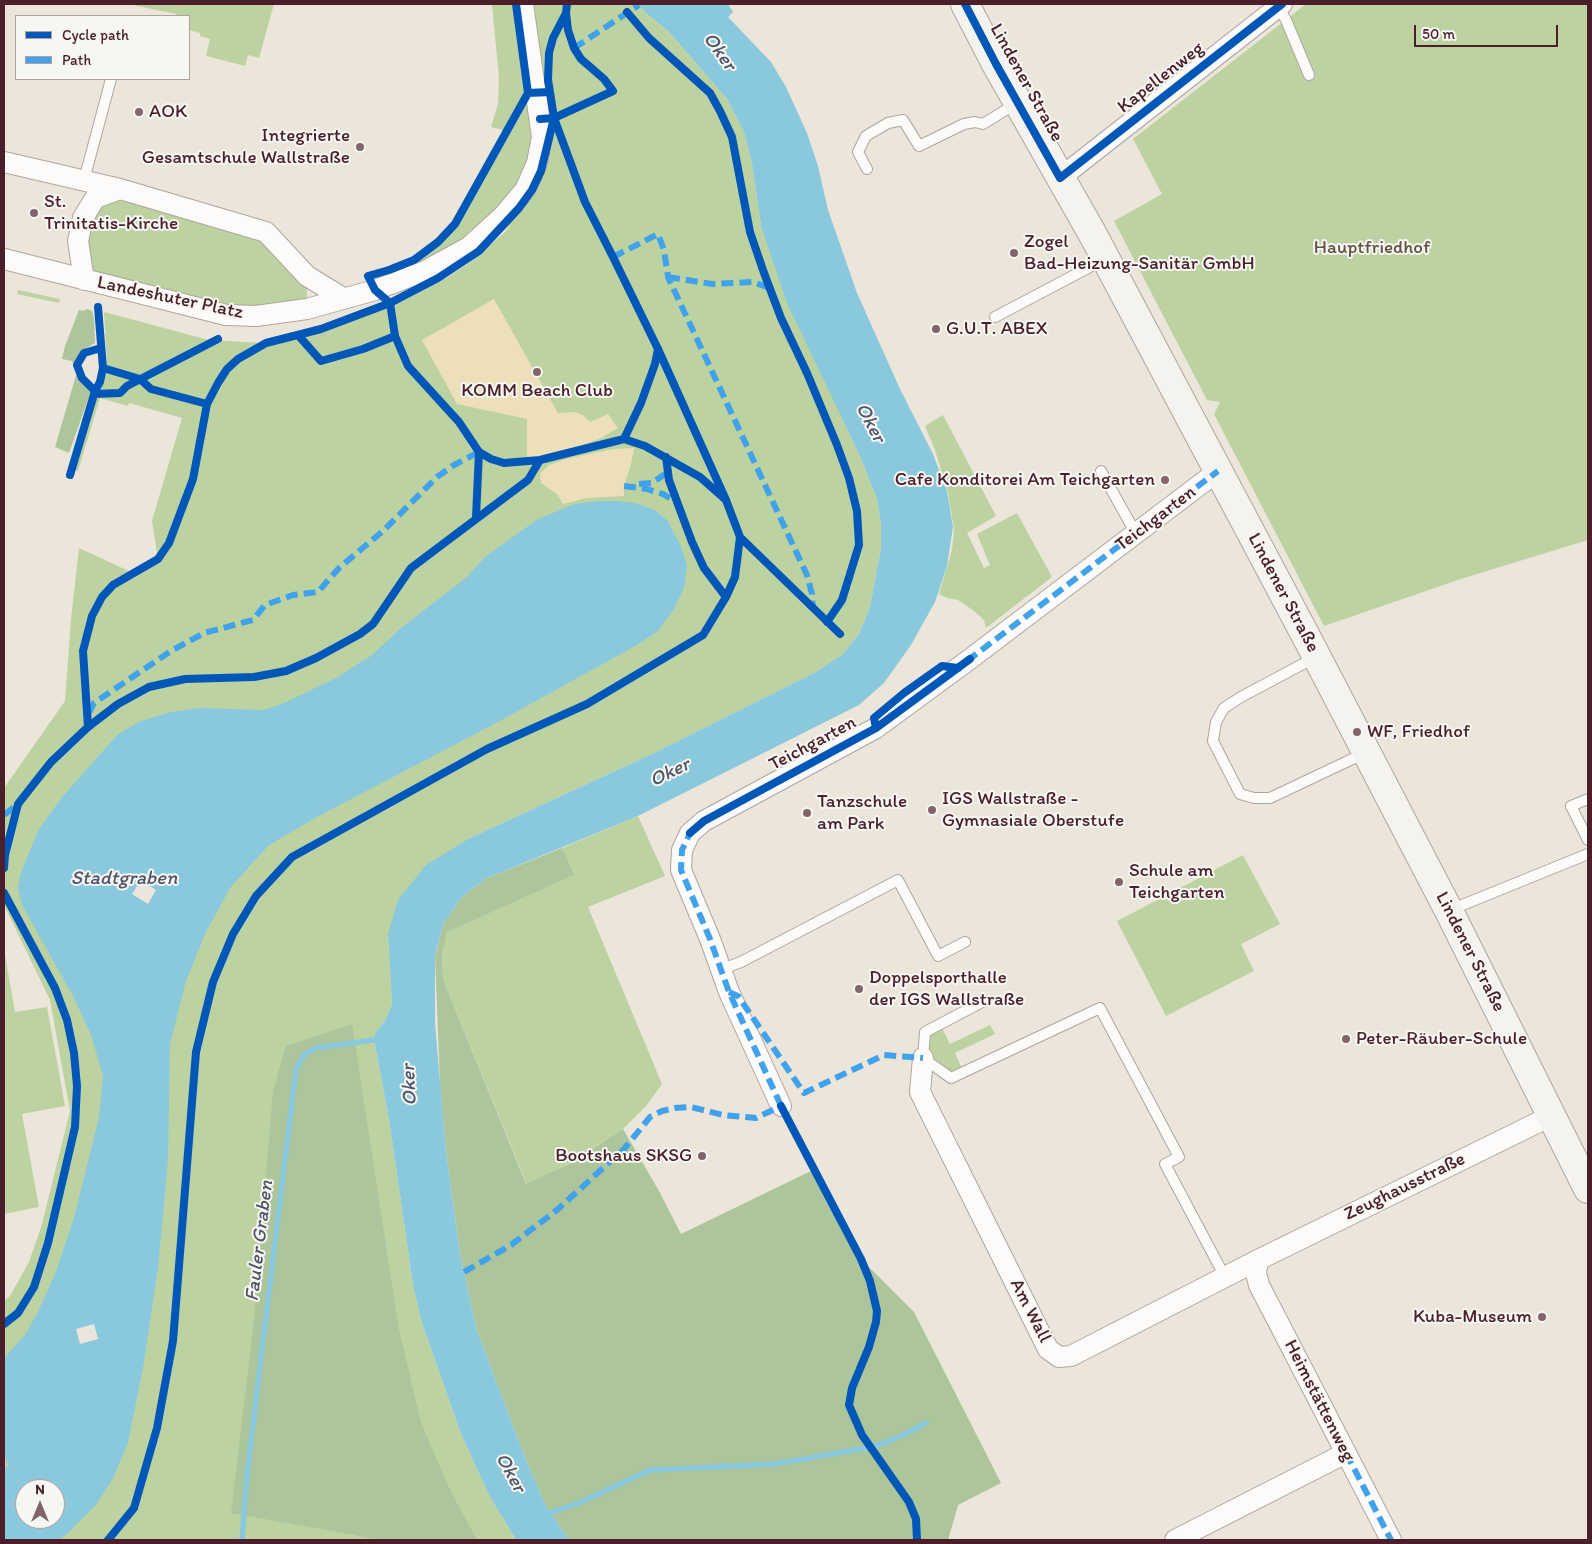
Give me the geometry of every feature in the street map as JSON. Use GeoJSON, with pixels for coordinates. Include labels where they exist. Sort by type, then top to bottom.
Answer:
{"type":"FeatureCollection","features":[{"type":"Feature","properties":{"kind":"main road","name":"Lindener Straße"},"geometry":{"type":"LineString","coordinates":[[965,4],[1018,103],[1106,258],[1367,752],[1588,1189]]}},
{"type":"Feature","properties":{"kind":"street","name":"Landeshuter Platz"},"geometry":{"type":"LineString","coordinates":[[4,259],[226,314],[256,316],[282,314],[307,309],[375,290],[425,271],[469,247],[503,216],[525,190],[537,163],[542,137],[523,4]]}},
{"type":"Feature","properties":{"kind":"street","name":"Kapellenweg"},"geometry":{"type":"LineString","coordinates":[[1060,178],[1280,5]]}},
{"type":"Feature","properties":{"kind":"street"},"geometry":{"type":"LineString","coordinates":[[4,162],[120,189],[266,232],[306,276],[343,298]]}},
{"type":"Feature","properties":{"kind":"street","name":"Landeshuter Platz"},"geometry":{"type":"LineString","coordinates":[[84,280],[78,241],[83,218],[95,198],[120,189]]}},
{"type":"Feature","properties":{"kind":"street","name":"Teichgarten"},"geometry":{"type":"LineString","coordinates":[[781,1106],[742,1023],[681,870],[682,850],[690,833],[704,821],[876,728],[1218,471]]}},
{"type":"Feature","properties":{"kind":"street","name":"Am Wall"},"geometry":{"type":"LineString","coordinates":[[923,1058],[920,1092],[1048,1349],[1059,1357],[1071,1356],[1258,1260]]}},
{"type":"Feature","properties":{"kind":"street","name":"Zeughausstraße"},"geometry":{"type":"LineString","coordinates":[[1258,1260],[1552,1115]]}},
{"type":"Feature","properties":{"kind":"street","name":"Heimstättenweg"},"geometry":{"type":"LineString","coordinates":[[1258,1260],[1256,1273],[1259,1285],[1391,1540]]}},
{"type":"Feature","properties":{"kind":"street"},"geometry":{"type":"LineString","coordinates":[[1175,1540],[1346,1453]]}},
{"type":"Feature","properties":{"kind":"lane"},"geometry":{"type":"LineString","coordinates":[[1280,5],[1309,75]]}},
{"type":"Feature","properties":{"kind":"lane"},"geometry":{"type":"LineString","coordinates":[[84,180],[111,80]]}},
{"type":"Feature","properties":{"kind":"lane"},"geometry":{"type":"LineString","coordinates":[[867,169],[858,152],[866,136],[888,123],[903,120],[919,146],[964,124],[975,122],[984,124],[1018,103]]}},
{"type":"Feature","properties":{"kind":"lane"},"geometry":{"type":"LineString","coordinates":[[994,317],[1106,258]]}},
{"type":"Feature","properties":{"kind":"lane"},"geometry":{"type":"LineString","coordinates":[[1101,472],[1136,534]]}},
{"type":"Feature","properties":{"kind":"lane"},"geometry":{"type":"LineString","coordinates":[[1316,657],[1224,708],[1216,722],[1213,741],[1240,794],[1254,798],[1270,798],[1367,752]]}},
{"type":"Feature","properties":{"kind":"lane"},"geometry":{"type":"LineString","coordinates":[[1588,799],[1571,806],[1588,840]]}},
{"type":"Feature","properties":{"kind":"lane"},"geometry":{"type":"LineString","coordinates":[[1449,911],[1588,854]]}},
{"type":"Feature","properties":{"kind":"lane"},"geometry":{"type":"LineString","coordinates":[[720,970],[741,962],[898,880],[938,956],[965,942]]}},
{"type":"Feature","properties":{"kind":"lane"},"geometry":{"type":"LineString","coordinates":[[984,1001],[925,1032],[923,1058],[951,1078],[1100,1008],[1179,1156],[1165,1164],[1225,1277]]}},
{"type":"Feature","properties":{"kind":"green space"},"geometry":{"type":"Polygon","coordinates":[[[128,4],[274,4],[259,58],[248,55],[245,66],[206,56],[210,39],[190,30],[190,15],[128,4]]]}},
{"type":"Feature","properties":{"kind":"green space"},"geometry":{"type":"Polygon","coordinates":[[[492,4],[638,4],[669,32],[727,99],[744,132],[752,164],[761,226],[877,499],[881,524],[881,548],[870,607],[859,634],[843,654],[816,672],[652,754],[470,838],[388,934],[392,1004],[385,1021],[375,1033],[375,1045],[389,1119],[413,1285],[422,1323],[461,1434],[489,1495],[516,1540],[4,1540],[4,1301],[10,1296],[29,1262],[42,1224],[70,1111],[50,1000],[4,905],[4,788],[65,701],[79,548],[133,573],[158,559],[152,521],[182,418],[129,403],[128,406],[100,398],[78,471],[74,470],[96,397],[100,397],[107,362],[104,312],[209,340],[266,343],[321,329],[414,293],[448,277],[472,261],[505,232],[535,192],[549,157],[546,138],[542,137],[503,216],[375,290],[368,276],[414,260],[438,242],[455,224],[507,131],[491,127],[498,104],[499,78],[492,4]]]}},
{"type":"Feature","properties":{"kind":"green space","name":"Hauptfriedhof"},"geometry":{"type":"Polygon","coordinates":[[[1306,4],[1588,4],[1588,540],[1464,578],[1324,626],[1214,414],[1220,402],[1207,400],[1114,221],[1162,194],[1133,139],[1306,4]]]}},
{"type":"Feature","properties":{"kind":"green space"},"geometry":{"type":"Polygon","coordinates":[[[120,189],[266,232],[307,276],[307,309],[256,316],[84,280],[83,218],[120,189]]]}},
{"type":"Feature","properties":{"kind":"green space"},"geometry":{"type":"Polygon","coordinates":[[[18,290],[60,299],[59,303],[17,294],[18,290]]]}},
{"type":"Feature","properties":{"kind":"green space"},"geometry":{"type":"Polygon","coordinates":[[[87,309],[92,311],[94,318],[95,343],[83,350],[73,364],[72,361],[62,359],[65,346],[79,310],[87,309]]]}},
{"type":"Feature","properties":{"kind":"green space"},"geometry":{"type":"Polygon","coordinates":[[[77,372],[78,377],[91,391],[69,453],[55,447],[77,372]]]}},
{"type":"Feature","properties":{"kind":"green space"},"geometry":{"type":"Polygon","coordinates":[[[943,415],[996,516],[967,533],[984,568],[990,565],[977,534],[1017,513],[1052,577],[986,628],[984,620],[974,611],[958,600],[939,594],[952,550],[954,529],[948,493],[935,450],[925,426],[943,415]]]}},
{"type":"Feature","properties":{"kind":"green space"},"geometry":{"type":"Polygon","coordinates":[[[638,816],[665,876],[588,907],[662,1084],[646,1106],[623,1129],[568,1164],[527,1185],[443,979],[442,953],[446,932],[573,875],[562,848],[638,816]]]}},
{"type":"Feature","properties":{"kind":"green space"},"geometry":{"type":"Polygon","coordinates":[[[562,848],[574,875],[447,932],[442,953],[443,979],[526,1184],[569,1164],[623,1129],[659,1191],[681,1234],[815,1169],[861,1259],[914,1312],[1001,1483],[958,1505],[948,1540],[569,1540],[546,1506],[526,1460],[477,1331],[460,1254],[446,1151],[440,1083],[435,956],[443,924],[461,898],[485,879],[562,848]]]}},
{"type":"Feature","properties":{"kind":"green space"},"geometry":{"type":"Polygon","coordinates":[[[1243,855],[1280,924],[1241,944],[1254,971],[1166,1016],[1117,921],[1243,855]]]}},
{"type":"Feature","properties":{"kind":"green space"},"geometry":{"type":"Polygon","coordinates":[[[4,949],[15,1012],[47,1007],[65,1106],[22,1114],[39,1207],[4,1214],[4,949]]]}},
{"type":"Feature","properties":{"kind":"green space"},"geometry":{"type":"Polygon","coordinates":[[[352,1024],[399,1330],[421,1423],[451,1492],[477,1540],[382,1540],[231,1513],[254,1320],[273,1091],[286,1046],[352,1024]]]}},
{"type":"Feature","properties":{"kind":"green space"},"geometry":{"type":"Polygon","coordinates":[[[940,1024],[950,1044],[990,1025],[995,1034],[955,1053],[964,1073],[951,1078],[923,1058],[925,1032],[940,1024]]]}},
{"type":"Feature","properties":{"kind":"sand"},"geometry":{"type":"Polygon","coordinates":[[[494,299],[558,413],[575,412],[583,415],[590,422],[608,414],[618,428],[601,438],[585,444],[536,457],[527,457],[527,419],[457,404],[422,340],[494,299]]]}},
{"type":"Feature","properties":{"kind":"sand"},"geometry":{"type":"Polygon","coordinates":[[[634,448],[624,486],[624,496],[587,498],[563,504],[557,494],[541,483],[540,473],[549,465],[566,459],[613,449],[634,448]]]}},
{"type":"Feature","properties":{"kind":"water","name":"Oker"},"geometry":{"type":"Polygon","coordinates":[[[638,4],[728,4],[733,12],[728,17],[771,62],[786,87],[807,133],[818,166],[828,210],[857,293],[900,389],[933,454],[947,491],[953,527],[947,566],[935,602],[911,645],[884,683],[859,705],[638,816],[485,879],[461,898],[443,924],[435,956],[435,1023],[446,1151],[460,1254],[477,1331],[526,1460],[546,1506],[569,1540],[516,1540],[489,1495],[461,1434],[422,1323],[413,1285],[389,1119],[375,1045],[375,1033],[385,1021],[392,1004],[388,934],[398,900],[426,865],[470,838],[652,754],[816,672],[843,654],[859,634],[870,607],[881,548],[881,524],[877,499],[860,456],[787,303],[761,226],[752,164],[744,132],[727,99],[669,32],[638,4]]]}},
{"type":"Feature","properties":{"kind":"water","name":"Stadtgraben"},"geometry":{"type":"Polygon","coordinates":[[[597,501],[634,503],[653,509],[667,520],[681,546],[687,565],[684,588],[674,609],[658,631],[637,645],[498,722],[315,818],[268,846],[230,888],[206,932],[186,981],[170,1044],[168,1161],[158,1268],[143,1368],[128,1443],[113,1478],[96,1505],[68,1533],[58,1540],[4,1540],[4,1468],[9,1466],[4,1454],[4,1358],[25,1335],[38,1312],[55,1274],[74,1218],[99,1117],[103,1076],[91,1035],[74,998],[22,905],[18,888],[21,872],[39,829],[63,796],[118,734],[141,721],[171,712],[200,708],[264,710],[284,703],[336,678],[372,655],[401,628],[467,577],[485,557],[538,519],[575,504],[597,501]]]}},
{"type":"Feature","properties":{"kind":"pier"},"geometry":{"type":"Polygon","coordinates":[[[141,880],[156,890],[148,904],[132,894],[141,880]]]}},
{"type":"Feature","properties":{"kind":"pier"},"geometry":{"type":"Polygon","coordinates":[[[94,1324],[98,1339],[80,1344],[76,1329],[94,1324]]]}},
{"type":"Feature","properties":{"kind":"waterway","name":"Fauler Graben"},"geometry":{"type":"LineString","coordinates":[[242,1540],[247,1474],[296,1069],[304,1055],[315,1048],[382,1039]]}},
{"type":"Feature","properties":{"kind":"waterway"},"geometry":{"type":"LineString","coordinates":[[544,1515],[579,1503],[650,1470],[776,1464],[876,1446],[926,1423]]}},
{"type":"Feature","properties":{"kind":"marked path"},"geometry":{"type":"LineString","coordinates":[[574,48],[639,5]]}},
{"type":"Feature","properties":{"kind":"marked path"},"geometry":{"type":"LineString","coordinates":[[613,257],[658,234],[664,250],[668,277],[807,575],[812,594],[813,608]]}},
{"type":"Feature","properties":{"kind":"marked path"},"geometry":{"type":"LineString","coordinates":[[668,277],[712,284],[752,282],[770,288]]}},
{"type":"Feature","properties":{"kind":"marked path"},"geometry":{"type":"LineString","coordinates":[[89,713],[94,703],[171,651],[204,633],[253,620],[265,605],[293,595],[318,592],[339,568],[383,531],[437,477],[454,465],[479,452]]}},
{"type":"Feature","properties":{"kind":"marked path"},"geometry":{"type":"LineString","coordinates":[[639,484],[652,483],[665,474],[667,470]]}},
{"type":"Feature","properties":{"kind":"marked path"},"geometry":{"type":"LineString","coordinates":[[967,661],[1218,471]]}},
{"type":"Feature","properties":{"kind":"marked path"},"geometry":{"type":"LineString","coordinates":[[624,486],[647,489],[663,494],[677,503]]}},
{"type":"Feature","properties":{"kind":"marked path"},"geometry":{"type":"LineString","coordinates":[[4,815],[18,804]]}},
{"type":"Feature","properties":{"kind":"marked path"},"geometry":{"type":"LineString","coordinates":[[694,830],[690,833],[682,850],[681,870],[710,939],[729,992],[782,1108]]}},
{"type":"Feature","properties":{"kind":"marked path"},"geometry":{"type":"LineString","coordinates":[[729,992],[738,996],[804,1093],[884,1055],[923,1058]]}},
{"type":"Feature","properties":{"kind":"marked path"},"geometry":{"type":"LineString","coordinates":[[464,1272],[511,1245],[557,1210],[624,1149],[650,1117],[662,1111],[691,1107],[723,1115],[756,1118],[781,1106]]}},
{"type":"Feature","properties":{"kind":"marked path"},"geometry":{"type":"LineString","coordinates":[[1346,1453],[1391,1540]]}},
{"type":"Feature","properties":{"kind":"cycle path"},"geometry":{"type":"LineString","coordinates":[[516,4],[528,93]]}},
{"type":"Feature","properties":{"kind":"cycle path"},"geometry":{"type":"LineString","coordinates":[[540,460],[504,463],[491,459],[479,452],[459,422],[408,366],[395,336],[390,303],[375,290],[368,276],[414,260],[438,242],[455,224],[528,93],[550,92],[548,80],[549,53],[553,38],[566,13],[567,4]]}},
{"type":"Feature","properties":{"kind":"cycle path"},"geometry":{"type":"LineString","coordinates":[[965,4],[996,64],[1060,178],[1282,4]]}},
{"type":"Feature","properties":{"kind":"cycle path"},"geometry":{"type":"LineString","coordinates":[[627,12],[649,38],[710,93],[720,111],[732,137],[750,232],[764,273],[781,318],[807,373],[837,445],[849,478],[857,511],[859,545],[842,600],[827,622]]}},
{"type":"Feature","properties":{"kind":"cycle path"},"geometry":{"type":"LineString","coordinates":[[554,118],[613,91],[604,79],[581,59],[574,48],[568,30],[566,13]]}},
{"type":"Feature","properties":{"kind":"cycle path"},"geometry":{"type":"LineString","coordinates":[[88,727],[83,651],[92,616],[102,597],[113,585],[158,559],[169,543],[193,479],[207,404],[227,369],[238,359],[266,343],[321,329],[390,303],[438,278],[479,251],[519,208],[532,190],[541,171],[554,118],[550,92]]}},
{"type":"Feature","properties":{"kind":"cycle path"},"geometry":{"type":"LineString","coordinates":[[540,119],[554,118],[585,202],[658,349],[726,500],[740,537],[840,634]]}},
{"type":"Feature","properties":{"kind":"cycle path"},"geometry":{"type":"LineString","coordinates":[[98,307],[103,368],[140,379],[151,389],[207,404]]}},
{"type":"Feature","properties":{"kind":"cycle path"},"geometry":{"type":"LineString","coordinates":[[298,335],[321,361],[363,349],[395,336]]}},
{"type":"Feature","properties":{"kind":"cycle path"},"geometry":{"type":"LineString","coordinates":[[94,394],[120,393],[127,386],[218,339]]}},
{"type":"Feature","properties":{"kind":"cycle path"},"geometry":{"type":"LineString","coordinates":[[95,391],[82,378],[77,365],[84,353],[101,348]]}},
{"type":"Feature","properties":{"kind":"cycle path"},"geometry":{"type":"LineString","coordinates":[[624,439],[641,403],[655,364],[658,349]]}},
{"type":"Feature","properties":{"kind":"cycle path"},"geometry":{"type":"LineString","coordinates":[[70,475],[103,368]]}},
{"type":"Feature","properties":{"kind":"cycle path"},"geometry":{"type":"LineString","coordinates":[[4,868],[5,855],[18,804],[51,762],[88,727],[118,704],[149,687],[185,679],[254,677],[286,671],[316,658],[360,634],[373,624],[411,568],[528,480],[540,460],[624,439],[645,446],[700,477],[726,500]]}},
{"type":"Feature","properties":{"kind":"cycle path"},"geometry":{"type":"LineString","coordinates":[[476,517],[479,452]]}},
{"type":"Feature","properties":{"kind":"cycle path"},"geometry":{"type":"LineString","coordinates":[[666,457],[669,480],[692,542],[704,568],[726,597]]}},
{"type":"Feature","properties":{"kind":"cycle path"},"geometry":{"type":"LineString","coordinates":[[108,1540],[134,1508],[157,1428],[173,1341],[196,1052],[213,982],[233,934],[256,896],[292,857],[487,749],[587,704],[703,635],[726,597],[735,577],[740,537]]}},
{"type":"Feature","properties":{"kind":"cycle path"},"geometry":{"type":"LineString","coordinates":[[690,833],[704,821],[876,728],[970,659]]}},
{"type":"Feature","properties":{"kind":"cycle path"},"geometry":{"type":"LineString","coordinates":[[876,728],[874,718],[904,693],[942,666],[958,668]]}},
{"type":"Feature","properties":{"kind":"cycle path"},"geometry":{"type":"LineString","coordinates":[[4,893],[55,988],[67,1020],[74,1053],[77,1086],[75,1127],[48,1243],[34,1287],[18,1313],[4,1324]]}},
{"type":"Feature","properties":{"kind":"cycle path"},"geometry":{"type":"LineString","coordinates":[[781,1106],[861,1259],[870,1281],[877,1311],[876,1322],[869,1347],[852,1388],[849,1405],[862,1435],[909,1502],[916,1519],[917,1540]]}},
{"type":"Feature","properties":{"kind":"place","name":"AOK"},"geometry":{"type":"Point","coordinates":[139,112]}},
{"type":"Feature","properties":{"kind":"place","name":"Integrierte Gesamtschule Wallstraße"},"geometry":{"type":"Point","coordinates":[360,147]}},
{"type":"Feature","properties":{"kind":"place","name":"St. Trinitatis-Kirche"},"geometry":{"type":"Point","coordinates":[34,213]}},
{"type":"Feature","properties":{"kind":"place","name":"Zogel Bad-Heizung-Sanitär GmbH"},"geometry":{"type":"Point","coordinates":[1014,253]}},
{"type":"Feature","properties":{"kind":"place","name":"G.U.T. ABEX"},"geometry":{"type":"Point","coordinates":[936,329]}},
{"type":"Feature","properties":{"kind":"place","name":"KOMM Beach Club"},"geometry":{"type":"Point","coordinates":[537,372]}},
{"type":"Feature","properties":{"kind":"place","name":"Cafe Konditorei Am Teichgarten"},"geometry":{"type":"Point","coordinates":[1165,480]}},
{"type":"Feature","properties":{"kind":"place","name":"WF, Friedhof"},"geometry":{"type":"Point","coordinates":[1357,732]}},
{"type":"Feature","properties":{"kind":"place","name":"IGS Wallstraße - Gymnasiale Oberstufe"},"geometry":{"type":"Point","coordinates":[932,810]}},
{"type":"Feature","properties":{"kind":"place","name":"Tanzschule am Park"},"geometry":{"type":"Point","coordinates":[807,813]}},
{"type":"Feature","properties":{"kind":"place","name":"Schule am Teichgarten"},"geometry":{"type":"Point","coordinates":[1119,882]}},
{"type":"Feature","properties":{"kind":"place","name":"Doppelsporthalle der IGS Wallstraße"},"geometry":{"type":"Point","coordinates":[859,989]}},
{"type":"Feature","properties":{"kind":"place","name":"Peter-Räuber-Schule"},"geometry":{"type":"Point","coordinates":[1346,1039]}},
{"type":"Feature","properties":{"kind":"place","name":"Bootshaus SKSG"},"geometry":{"type":"Point","coordinates":[702,1156]}},
{"type":"Feature","properties":{"kind":"place","name":"Kuba-Museum"},"geometry":{"type":"Point","coordinates":[1542,1317]}}]}
